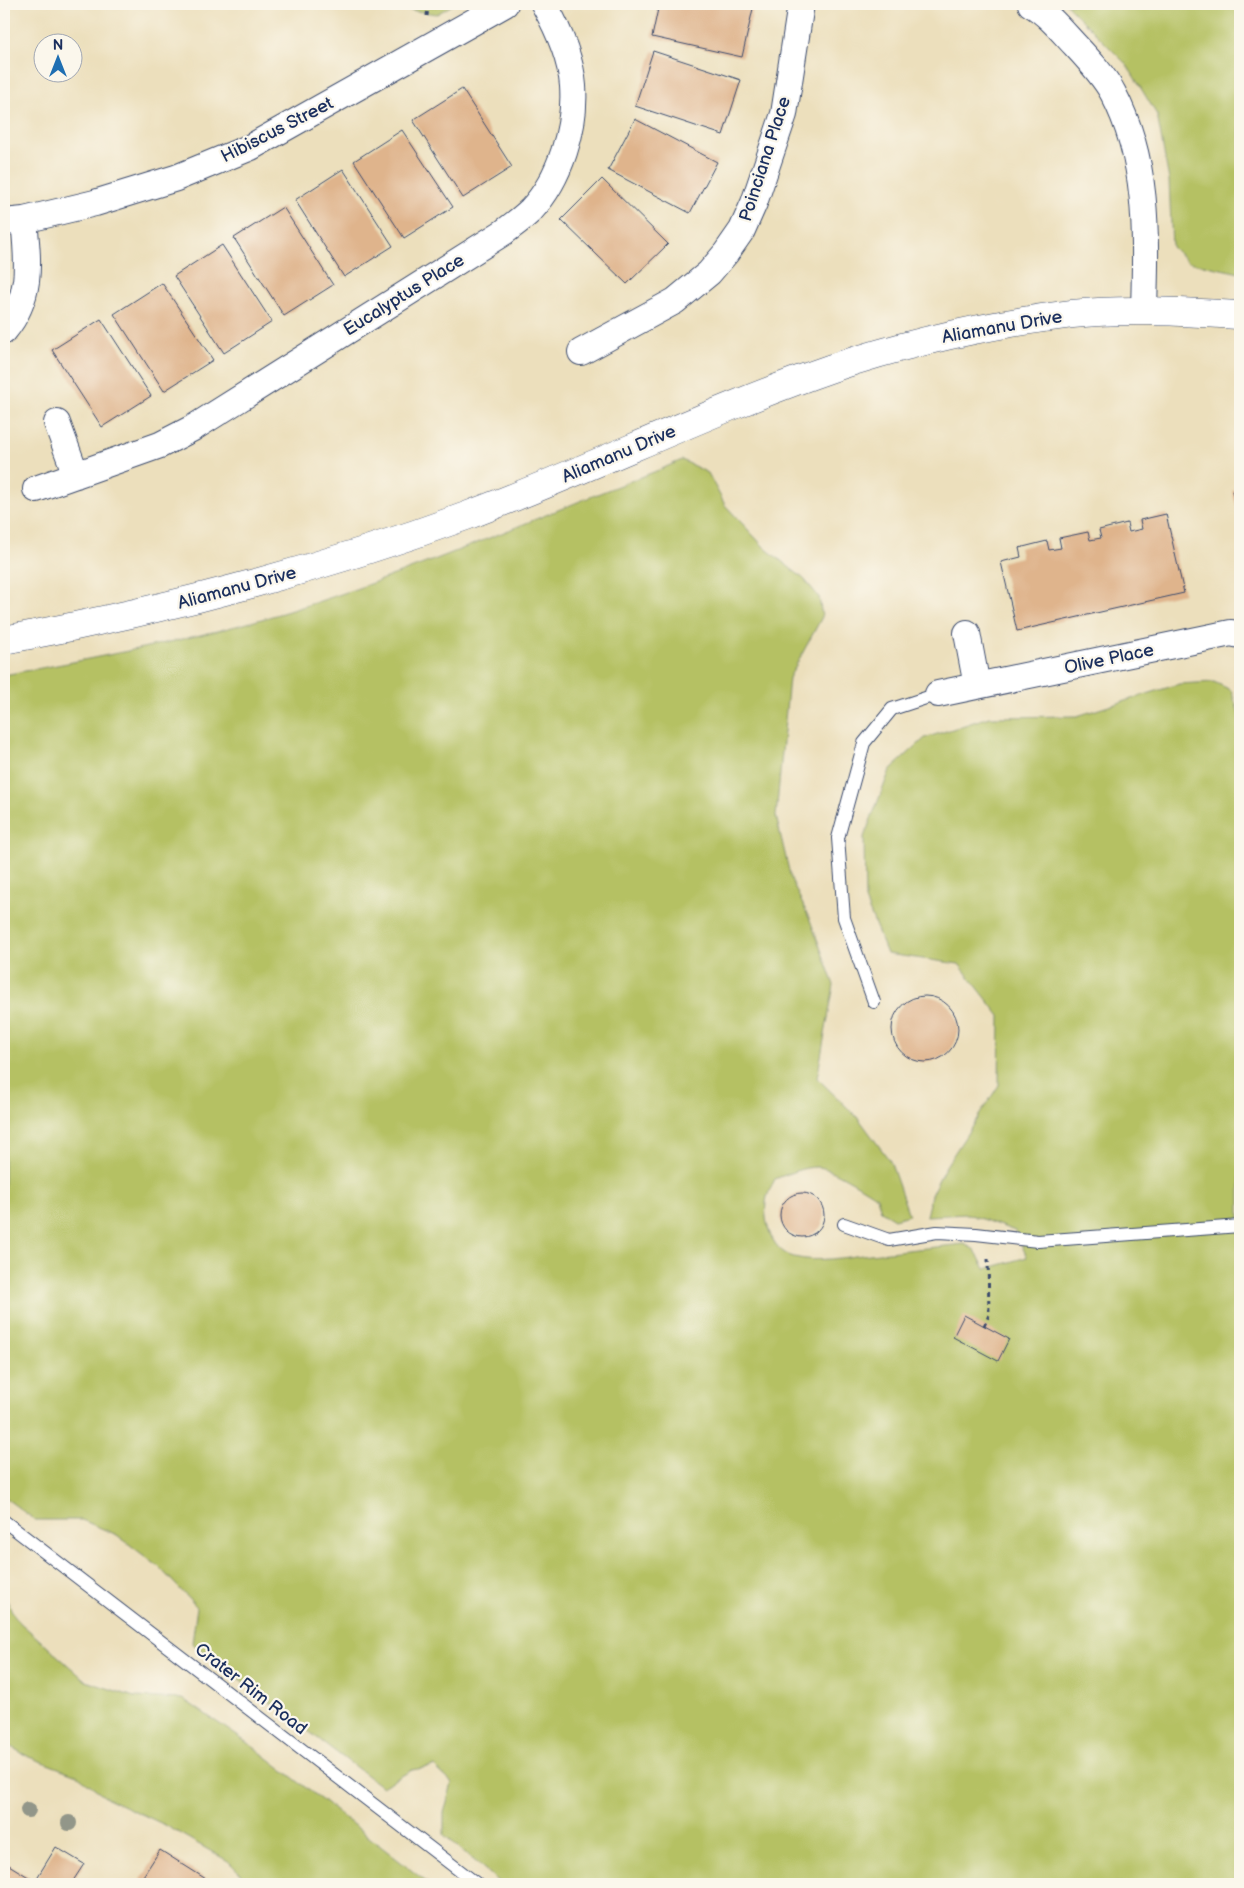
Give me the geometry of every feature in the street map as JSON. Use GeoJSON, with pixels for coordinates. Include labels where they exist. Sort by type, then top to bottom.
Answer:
{"type":"FeatureCollection","features":[{"type":"Feature","properties":{"kind":"street","name":"Hibiscus Street"},"geometry":{"type":"LineString","coordinates":[[14,221],[95,203],[176,178],[251,147],[505,4]]}},
{"type":"Feature","properties":{"kind":"street","name":"Eucalyptus Place"},"geometry":{"type":"LineString","coordinates":[[36,489],[160,445],[193,428],[504,232],[531,210],[550,184],[563,154],[572,118],[573,86],[565,50],[544,4]]}},
{"type":"Feature","properties":{"kind":"street","name":"Poinciana Place"},"geometry":{"type":"LineString","coordinates":[[581,352],[675,300],[708,272],[726,253],[742,230],[754,203],[784,114],[802,4]]}},
{"type":"Feature","properties":{"kind":"street"},"geometry":{"type":"LineString","coordinates":[[1031,4],[1043,11],[1083,53],[1113,92],[1132,135],[1141,178],[1145,214],[1144,310]]}},
{"type":"Feature","properties":{"kind":"street"},"geometry":{"type":"LineString","coordinates":[[4,331],[12,321],[25,296],[28,262],[14,221]]}},
{"type":"Feature","properties":{"kind":"street","name":"Aliamanu Drive"},"geometry":{"type":"LineString","coordinates":[[4,640],[92,624],[215,595],[383,545],[486,508],[753,397],[834,367],[920,342],[979,329],[1057,316],[1144,310],[1240,314]]}},
{"type":"Feature","properties":{"kind":"street"},"geometry":{"type":"LineString","coordinates":[[57,423],[76,475]]}},
{"type":"Feature","properties":{"kind":"street"},"geometry":{"type":"LineString","coordinates":[[967,633],[977,686]]}},
{"type":"Feature","properties":{"kind":"street","name":"Olive Place"},"geometry":{"type":"LineString","coordinates":[[938,694],[1231,633],[1240,635]]}},
{"type":"Feature","properties":{"kind":"lane"},"geometry":{"type":"LineString","coordinates":[[874,1002],[844,918],[838,838],[864,743],[892,709],[938,694]]}},
{"type":"Feature","properties":{"kind":"lane"},"geometry":{"type":"LineString","coordinates":[[844,1224],[889,1240],[937,1232],[1038,1241],[1240,1226]]}},
{"type":"Feature","properties":{"kind":"lane","name":"Crater Rim Road"},"geometry":{"type":"LineString","coordinates":[[4,1521],[477,1884]]}},
{"type":"Feature","properties":{"kind":"path"},"geometry":{"type":"LineString","coordinates":[[984,1326],[989,1316],[987,1267]]}},
{"type":"Feature","properties":{"kind":"green space"},"geometry":{"type":"Polygon","coordinates":[[[405,4],[454,4],[437,14],[409,10],[405,4]]]}},
{"type":"Feature","properties":{"kind":"green space"},"geometry":{"type":"Polygon","coordinates":[[[1066,4],[1240,4],[1240,273],[1188,262],[1172,247],[1169,180],[1157,115],[1127,65],[1066,4]]]}},
{"type":"Feature","properties":{"kind":"green space"},"geometry":{"type":"Polygon","coordinates":[[[682,460],[708,473],[725,505],[765,548],[804,579],[819,597],[822,617],[789,678],[776,816],[791,879],[810,920],[834,985],[817,1078],[859,1119],[890,1161],[909,1215],[894,1219],[881,1211],[877,1197],[847,1179],[823,1168],[806,1168],[795,1171],[775,1179],[767,1197],[766,1205],[767,1224],[770,1233],[779,1248],[786,1254],[803,1259],[841,1258],[964,1244],[975,1250],[985,1269],[1027,1257],[1015,1231],[968,1214],[926,1216],[931,1195],[944,1169],[999,1085],[1000,1016],[959,964],[887,954],[865,900],[864,837],[890,770],[925,738],[989,717],[1077,716],[1179,684],[1214,682],[1231,690],[1240,717],[1240,1884],[502,1884],[444,1835],[444,1813],[452,1783],[434,1766],[412,1770],[382,1787],[192,1643],[197,1607],[159,1567],[117,1535],[82,1520],[35,1520],[4,1497],[4,675],[184,639],[244,624],[334,597],[421,565],[682,460]]]}},
{"type":"Feature","properties":{"kind":"green space"},"geometry":{"type":"Polygon","coordinates":[[[4,1595],[16,1619],[86,1681],[134,1697],[183,1699],[255,1748],[429,1884],[251,1884],[228,1861],[165,1825],[109,1799],[77,1775],[29,1757],[4,1743],[4,1595]]]}},
{"type":"Feature","properties":{"kind":"building"},"geometry":{"type":"Polygon","coordinates":[[[659,4],[754,4],[742,57],[652,37],[659,4]]]}},
{"type":"Feature","properties":{"kind":"building"},"geometry":{"type":"Polygon","coordinates":[[[653,51],[741,80],[723,135],[635,106],[653,51]]]}},
{"type":"Feature","properties":{"kind":"building"},"geometry":{"type":"Polygon","coordinates":[[[462,89],[512,167],[463,198],[413,120],[462,89]]]}},
{"type":"Feature","properties":{"kind":"building"},"geometry":{"type":"Polygon","coordinates":[[[635,119],[717,162],[690,213],[608,170],[635,119]]]}},
{"type":"Feature","properties":{"kind":"building"},"geometry":{"type":"Polygon","coordinates":[[[402,130],[453,207],[404,238],[354,161],[402,130]]]}},
{"type":"Feature","properties":{"kind":"building"},"geometry":{"type":"Polygon","coordinates":[[[343,169],[393,246],[344,277],[295,200],[343,169]]]}},
{"type":"Feature","properties":{"kind":"building"},"geometry":{"type":"Polygon","coordinates":[[[602,179],[668,244],[627,284],[561,220],[602,179]]]}},
{"type":"Feature","properties":{"kind":"building"},"geometry":{"type":"Polygon","coordinates":[[[283,207],[333,285],[284,316],[234,238],[283,207]]]}},
{"type":"Feature","properties":{"kind":"building"},"geometry":{"type":"Polygon","coordinates":[[[222,245],[272,322],[224,353],[174,276],[222,245]]]}},
{"type":"Feature","properties":{"kind":"building"},"geometry":{"type":"Polygon","coordinates":[[[162,283],[213,360],[164,391],[114,314],[162,283]]]}},
{"type":"Feature","properties":{"kind":"building"},"geometry":{"type":"Polygon","coordinates":[[[101,319],[151,396],[102,427],[52,350],[101,319]]]}},
{"type":"Feature","properties":{"kind":"building"},"geometry":{"type":"Polygon","coordinates":[[[1240,488],[1240,517],[1232,491],[1240,488]]]}},
{"type":"Feature","properties":{"kind":"building"},"geometry":{"type":"Polygon","coordinates":[[[1166,514],[1184,593],[1017,631],[1001,562],[1021,557],[1019,548],[1047,541],[1049,550],[1061,548],[1059,538],[1088,532],[1090,540],[1101,538],[1099,530],[1127,523],[1129,532],[1142,529],[1140,520],[1166,514]]]}},
{"type":"Feature","properties":{"kind":"building"},"geometry":{"type":"Polygon","coordinates":[[[919,996],[931,996],[943,1001],[953,1011],[958,1023],[956,1042],[943,1057],[931,1062],[919,1062],[907,1057],[897,1047],[892,1035],[892,1023],[897,1011],[907,1001],[919,996]]]}},
{"type":"Feature","properties":{"kind":"building"},"geometry":{"type":"Polygon","coordinates":[[[806,1193],[818,1199],[823,1206],[823,1224],[818,1231],[811,1236],[798,1237],[790,1234],[783,1227],[780,1211],[783,1203],[790,1196],[806,1193]]]}},
{"type":"Feature","properties":{"kind":"building"},"geometry":{"type":"Polygon","coordinates":[[[964,1315],[1009,1339],[998,1361],[953,1337],[964,1315]]]}},
{"type":"Feature","properties":{"kind":"building"},"geometry":{"type":"Polygon","coordinates":[[[56,1847],[84,1864],[71,1884],[4,1884],[4,1862],[35,1881],[56,1847]]]}},
{"type":"Feature","properties":{"kind":"building"},"geometry":{"type":"Polygon","coordinates":[[[160,1850],[214,1884],[138,1884],[160,1850]]]}}]}
